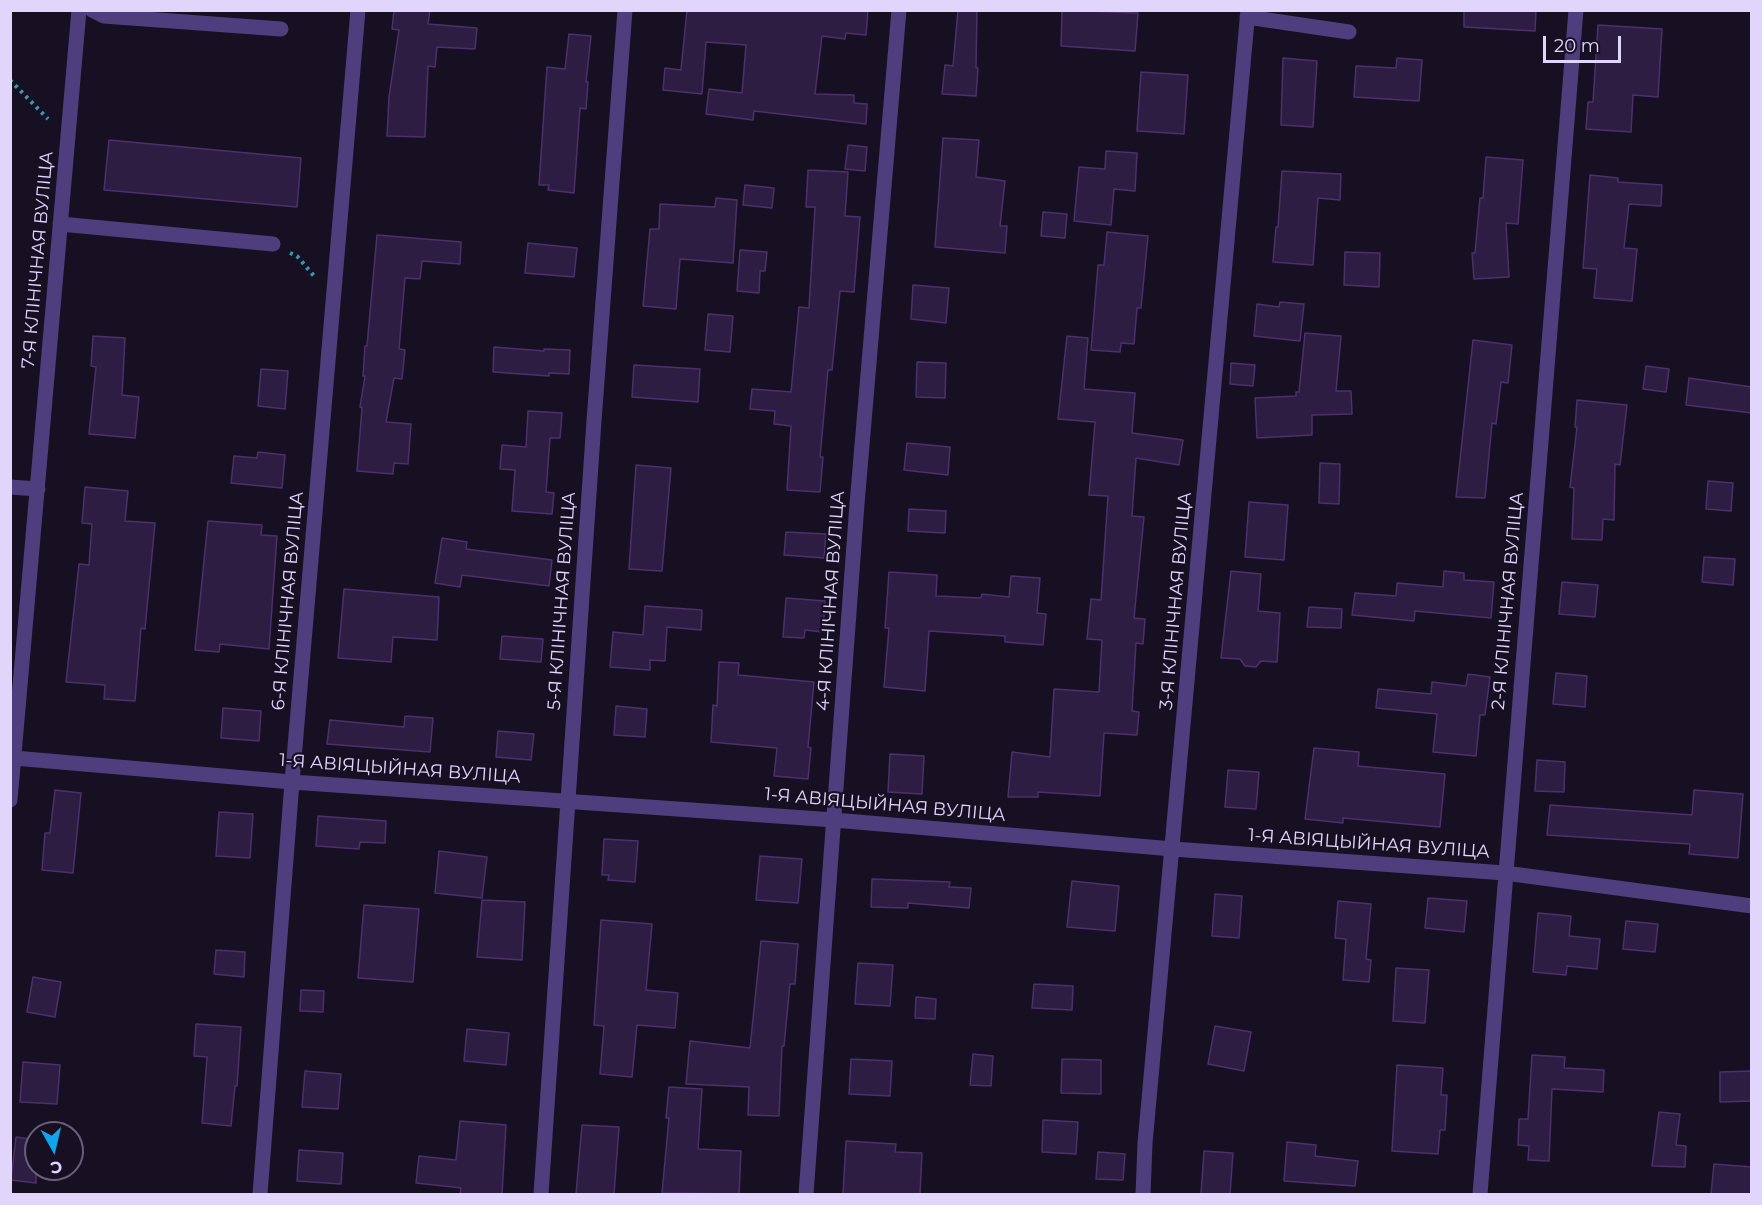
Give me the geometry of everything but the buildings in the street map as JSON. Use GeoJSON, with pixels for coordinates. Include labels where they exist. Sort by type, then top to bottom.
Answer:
{"type":"FeatureCollection","features":[{"type":"Feature","properties":{"kind":"street","name":"7-Я КЛІНІЧНАЯ ВУЛІЦА"},"geometry":{"type":"LineString","coordinates":[[10,800],[14,758],[16,675],[38,489],[79,10]]}},
{"type":"Feature","properties":{"kind":"street"},"geometry":{"type":"LineString","coordinates":[[92,10],[104,16],[281,29]]}},
{"type":"Feature","properties":{"kind":"street","name":"6-Я КЛІНІЧНАЯ ВУЛІЦА"},"geometry":{"type":"LineString","coordinates":[[260,1194],[292,782],[358,10]]}},
{"type":"Feature","properties":{"kind":"street","name":"5-Я КЛІНІЧНАЯ ВУЛІЦА"},"geometry":{"type":"LineString","coordinates":[[541,1194],[625,10]]}},
{"type":"Feature","properties":{"kind":"street","name":"4-Я КЛІНІЧНАЯ ВУЛІЦА"},"geometry":{"type":"LineString","coordinates":[[807,1194],[857,504],[899,10]]}},
{"type":"Feature","properties":{"kind":"street","name":"2-Я КЛІНІЧНАЯ ВУЛІЦА"},"geometry":{"type":"LineString","coordinates":[[1480,1194],[1576,10]]}},
{"type":"Feature","properties":{"kind":"street"},"geometry":{"type":"LineString","coordinates":[[1248,14],[1349,32]]}},
{"type":"Feature","properties":{"kind":"street","name":"3-Я КЛІНІЧНАЯ ВУЛІЦА"},"geometry":{"type":"LineString","coordinates":[[1143,1194],[1145,1143],[1248,14]]}},
{"type":"Feature","properties":{"kind":"street"},"geometry":{"type":"LineString","coordinates":[[60,224],[273,244]]}},
{"type":"Feature","properties":{"kind":"street"},"geometry":{"type":"LineString","coordinates":[[10,487],[38,489]]}},
{"type":"Feature","properties":{"kind":"street","name":"1-Я АВІЯЦЫЙНАЯ ВУЛІЦА"},"geometry":{"type":"LineString","coordinates":[[14,758],[292,782],[568,800],[1173,849],[1505,873],[1752,906]]}},
{"type":"Feature","properties":{"kind":"path"},"geometry":{"type":"LineString","coordinates":[[10,80],[68,138]]}},
{"type":"Feature","properties":{"kind":"path"},"geometry":{"type":"LineString","coordinates":[[297,256],[310,270]]}}]}
